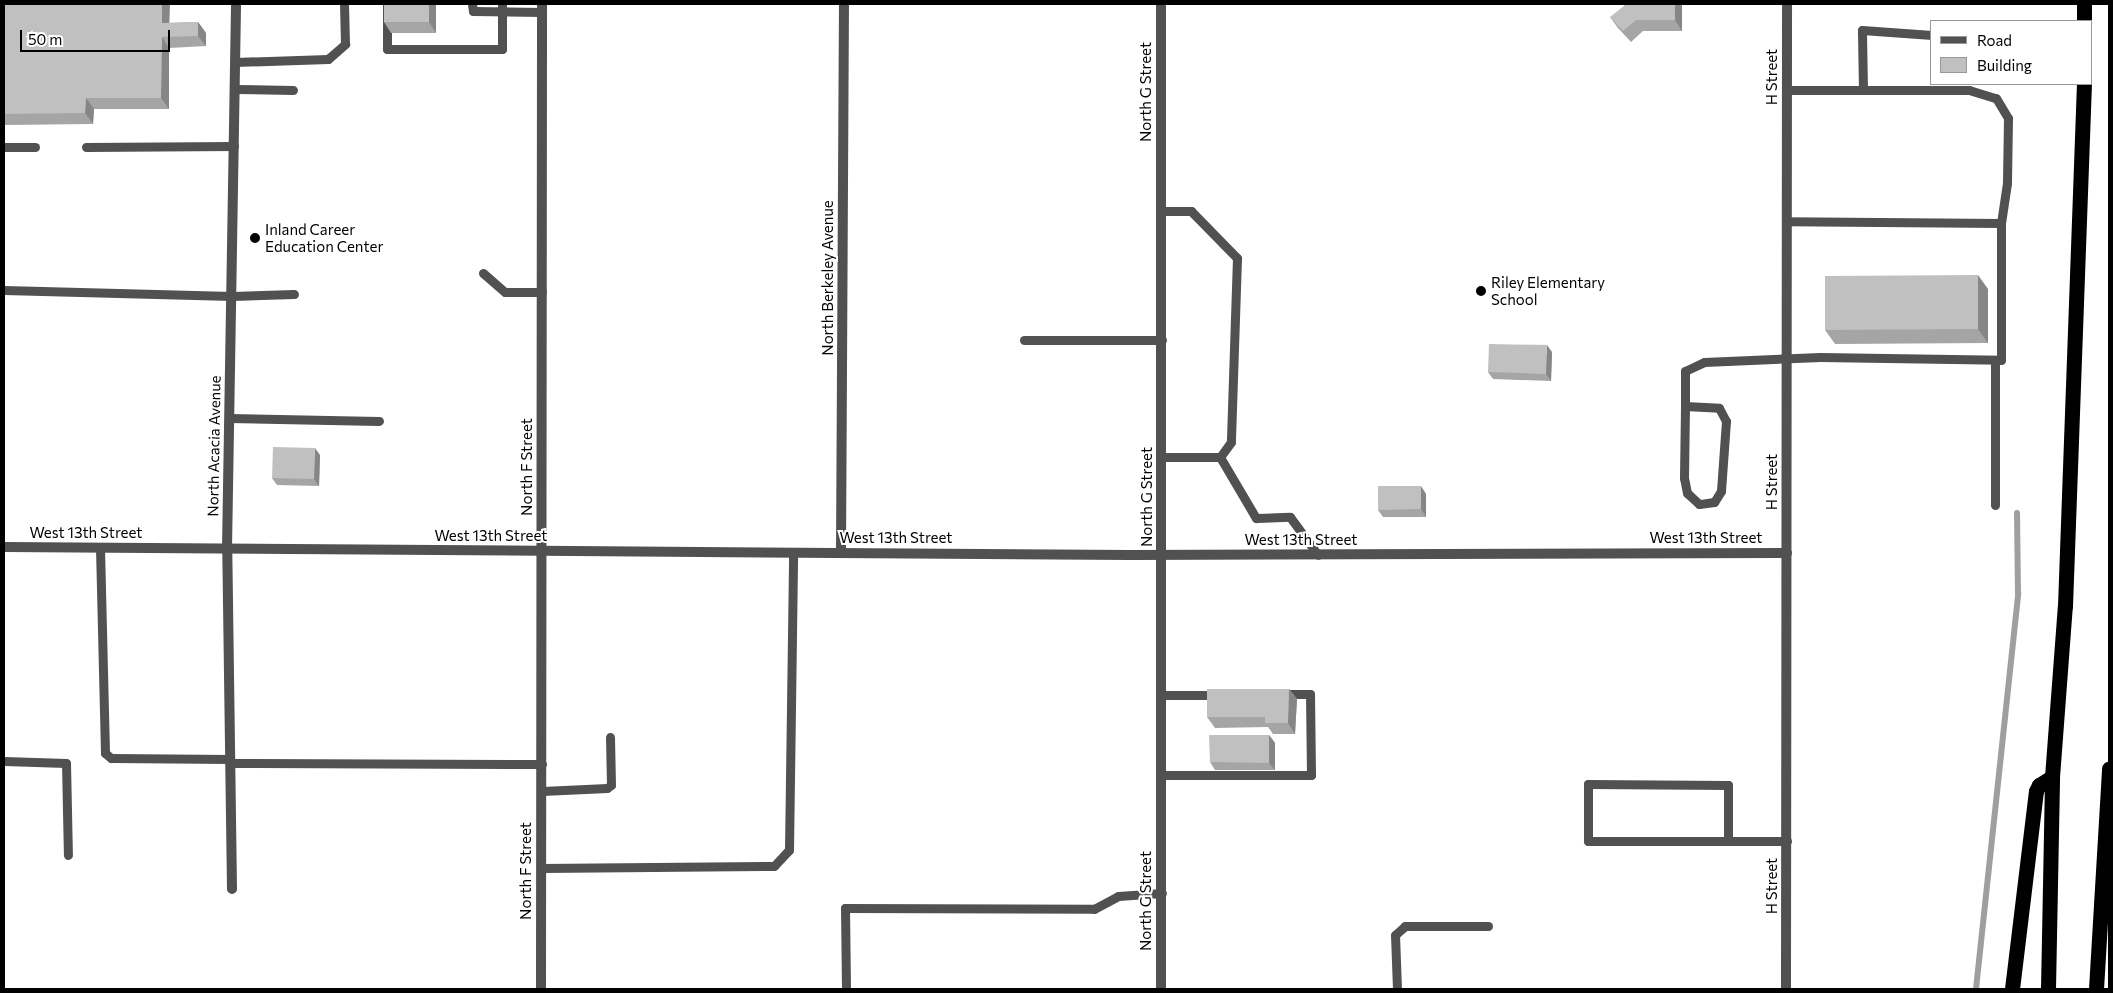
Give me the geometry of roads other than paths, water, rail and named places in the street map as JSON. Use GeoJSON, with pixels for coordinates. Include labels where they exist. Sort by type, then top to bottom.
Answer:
{"type":"FeatureCollection","features":[{"type":"Feature","properties":{"kind":"highway"},"geometry":{"type":"LineString","coordinates":[[2084,4],[2084,20]]}},
{"type":"Feature","properties":{"kind":"highway"},"geometry":{"type":"LineString","coordinates":[[2048,989],[2052,777],[2065,606],[2084,85]]}},
{"type":"Feature","properties":{"kind":"highway"},"geometry":{"type":"LineString","coordinates":[[2096,989],[2109,768]]}},
{"type":"Feature","properties":{"kind":"highway"},"geometry":{"type":"LineString","coordinates":[[2012,989],[2036,791],[2039,785],[2052,777]]}},
{"type":"Feature","properties":{"kind":"street","name":"North Acacia Avenue"},"geometry":{"type":"LineString","coordinates":[[232,889],[227,549],[236,4]]}},
{"type":"Feature","properties":{"kind":"street","name":"North Berkeley Avenue"},"geometry":{"type":"LineString","coordinates":[[841,553],[844,4]]}},
{"type":"Feature","properties":{"kind":"street","name":"North G Street"},"geometry":{"type":"LineString","coordinates":[[1161,4],[1161,989]]}},
{"type":"Feature","properties":{"kind":"street","name":"H Street"},"geometry":{"type":"LineString","coordinates":[[1786,4],[1788,359],[1786,989]]}},
{"type":"Feature","properties":{"kind":"street","name":"North F Street"},"geometry":{"type":"LineString","coordinates":[[541,989],[542,8]]}},
{"type":"Feature","properties":{"kind":"street","name":"West 13th Street"},"geometry":{"type":"LineString","coordinates":[[4,547],[1162,555],[1788,553]]}},
{"type":"Feature","properties":{"kind":"lane"},"geometry":{"type":"LineString","coordinates":[[235,62],[328,59],[345,44],[344,4]]}},
{"type":"Feature","properties":{"kind":"lane"},"geometry":{"type":"LineString","coordinates":[[387,4],[387,49],[502,49],[502,8]]}},
{"type":"Feature","properties":{"kind":"lane"},"geometry":{"type":"LineString","coordinates":[[472,4],[473,11],[502,8],[542,8]]}},
{"type":"Feature","properties":{"kind":"lane"},"geometry":{"type":"LineString","coordinates":[[1863,90],[1862,30],[1930,35]]}},
{"type":"Feature","properties":{"kind":"lane"},"geometry":{"type":"LineString","coordinates":[[235,89],[293,90]]}},
{"type":"Feature","properties":{"kind":"lane"},"geometry":{"type":"LineString","coordinates":[[1685,406],[1719,408],[1726,422],[1721,492],[1714,502],[1699,504],[1687,494],[1684,478],[1685,371],[1704,362],[1820,357],[2001,360],[2001,223],[2007,183],[2008,118],[1996,98],[1969,90],[1787,90]]}},
{"type":"Feature","properties":{"kind":"lane"},"geometry":{"type":"LineString","coordinates":[[86,147],[234,146]]}},
{"type":"Feature","properties":{"kind":"lane"},"geometry":{"type":"LineString","coordinates":[[4,147],[35,147]]}},
{"type":"Feature","properties":{"kind":"lane"},"geometry":{"type":"LineString","coordinates":[[1161,211],[1191,211],[1237,258],[1231,442],[1220,457]]}},
{"type":"Feature","properties":{"kind":"lane"},"geometry":{"type":"LineString","coordinates":[[1787,221],[2001,223]]}},
{"type":"Feature","properties":{"kind":"lane"},"geometry":{"type":"LineString","coordinates":[[483,272],[505,292],[542,292]]}},
{"type":"Feature","properties":{"kind":"lane"},"geometry":{"type":"LineString","coordinates":[[4,290],[232,296],[294,294]]}},
{"type":"Feature","properties":{"kind":"lane"},"geometry":{"type":"LineString","coordinates":[[1024,340],[1162,340]]}},
{"type":"Feature","properties":{"kind":"lane"},"geometry":{"type":"LineString","coordinates":[[1995,360],[1995,506]]}},
{"type":"Feature","properties":{"kind":"lane"},"geometry":{"type":"LineString","coordinates":[[229,418],[379,421]]}},
{"type":"Feature","properties":{"kind":"lane"},"geometry":{"type":"LineString","coordinates":[[1162,458],[1220,457]]}},
{"type":"Feature","properties":{"kind":"lane"},"geometry":{"type":"LineString","coordinates":[[1220,457],[1256,518],[1290,518],[1318,555]]}},
{"type":"Feature","properties":{"kind":"lane"},"geometry":{"type":"LineString","coordinates":[[100,548],[106,753],[111,758],[542,764]]}},
{"type":"Feature","properties":{"kind":"lane"},"geometry":{"type":"LineString","coordinates":[[541,868],[774,866],[789,850],[793,553]]}},
{"type":"Feature","properties":{"kind":"lane"},"geometry":{"type":"LineString","coordinates":[[1162,775],[1311,775],[1310,694],[1271,694]]}},
{"type":"Feature","properties":{"kind":"lane"},"geometry":{"type":"LineString","coordinates":[[1162,695],[1232,695]]}},
{"type":"Feature","properties":{"kind":"lane"},"geometry":{"type":"LineString","coordinates":[[542,791],[607,788],[611,785],[610,737]]}},
{"type":"Feature","properties":{"kind":"lane"},"geometry":{"type":"LineString","coordinates":[[4,761],[66,763],[68,855]]}},
{"type":"Feature","properties":{"kind":"lane"},"geometry":{"type":"LineString","coordinates":[[1728,841],[1728,785],[1588,784],[1588,841],[1728,841],[1787,841]]}},
{"type":"Feature","properties":{"kind":"lane"},"geometry":{"type":"LineString","coordinates":[[846,989],[845,908],[1094,909],[1118,896],[1162,893]]}},
{"type":"Feature","properties":{"kind":"lane"},"geometry":{"type":"LineString","coordinates":[[1397,989],[1395,935],[1405,926],[1488,926]]}},
{"type":"Feature","properties":{"kind":"waterway"},"geometry":{"type":"LineString","coordinates":[[1976,989],[2018,593],[2017,513]]}},
{"type":"Feature","properties":{"kind":"place","name":"Inland Career Education Center"},"geometry":{"type":"Point","coordinates":[255,238]}},
{"type":"Feature","properties":{"kind":"place","name":"Riley Elementary School"},"geometry":{"type":"Point","coordinates":[1481,291]}}]}
